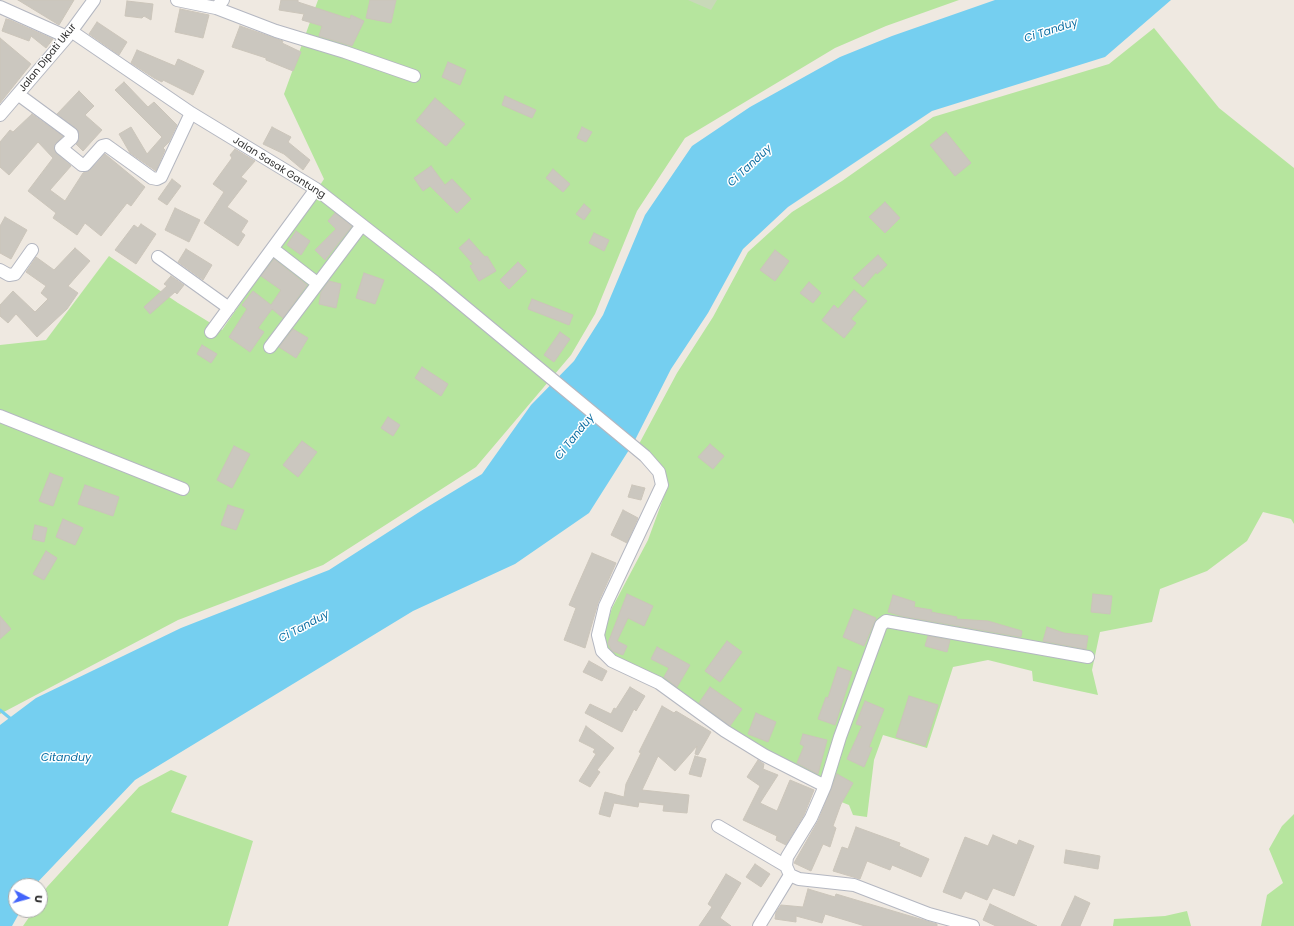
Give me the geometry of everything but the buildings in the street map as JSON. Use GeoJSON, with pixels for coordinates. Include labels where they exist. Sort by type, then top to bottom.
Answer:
{"type":"FeatureCollection","features":[{"type":"Feature","properties":{"kind":"street","name":"Jalan Dipati Ukur"},"geometry":{"type":"LineString","coordinates":[[0,115],[69,34],[94,0]]}},
{"type":"Feature","properties":{"kind":"street"},"geometry":{"type":"LineString","coordinates":[[177,0],[219,4],[276,31],[345,52],[414,76]]}},
{"type":"Feature","properties":{"kind":"street","name":"Jalan Sasak Gantung"},"geometry":{"type":"LineString","coordinates":[[0,7],[69,34],[191,113],[316,189],[435,282],[645,456],[659,472],[662,485],[606,606],[598,635],[602,651],[612,661],[659,683],[725,731],[764,755],[825,786]]}},
{"type":"Feature","properties":{"kind":"street"},"geometry":{"type":"LineString","coordinates":[[19,94],[72,134],[72,138],[61,148],[82,165],[85,165],[102,146],[106,145],[152,178],[157,179],[161,177],[191,113]]}},
{"type":"Feature","properties":{"kind":"street"},"geometry":{"type":"LineString","coordinates":[[211,332],[316,189]]}},
{"type":"Feature","properties":{"kind":"street"},"geometry":{"type":"LineString","coordinates":[[270,347],[362,225]]}},
{"type":"Feature","properties":{"kind":"street"},"geometry":{"type":"LineString","coordinates":[[272,249],[318,283]]}},
{"type":"Feature","properties":{"kind":"street"},"geometry":{"type":"LineString","coordinates":[[0,270],[9,275],[15,274],[32,250]]}},
{"type":"Feature","properties":{"kind":"street"},"geometry":{"type":"LineString","coordinates":[[158,257],[229,308]]}},
{"type":"Feature","properties":{"kind":"street"},"geometry":{"type":"LineString","coordinates":[[0,416],[184,489]]}},
{"type":"Feature","properties":{"kind":"street"},"geometry":{"type":"LineString","coordinates":[[759,926],[788,871],[787,857],[811,818],[825,786],[840,737],[881,625],[886,621],[1088,657]]}},
{"type":"Feature","properties":{"kind":"street"},"geometry":{"type":"LineString","coordinates":[[718,826],[799,879],[854,885],[929,914],[973,926]]}},
{"type":"Feature","properties":{"kind":"green space"},"geometry":{"type":"Polygon","coordinates":[[[318,0],[959,0],[886,26],[835,48],[685,138],[637,211],[595,314],[571,355],[476,467],[323,565],[178,620],[0,714],[0,345],[46,340],[109,256],[178,303],[222,330],[281,245],[324,179],[284,94],[318,0]]]}},
{"type":"Feature","properties":{"kind":"green space"},"geometry":{"type":"Polygon","coordinates":[[[688,0],[717,0],[711,10],[688,0]]]}},
{"type":"Feature","properties":{"kind":"green space"},"geometry":{"type":"Polygon","coordinates":[[[1154,28],[1219,108],[1294,168],[1294,524],[1291,519],[1263,512],[1247,541],[1207,571],[1160,589],[1152,622],[1100,632],[1092,670],[1098,695],[1033,681],[1032,671],[988,660],[953,667],[927,748],[883,735],[874,760],[867,817],[853,815],[849,805],[826,796],[828,784],[766,752],[616,658],[607,650],[603,635],[612,608],[648,540],[667,488],[639,444],[677,373],[713,317],[748,252],[792,212],[842,181],[933,117],[1109,64],[1154,28]]]}},
{"type":"Feature","properties":{"kind":"green space"},"geometry":{"type":"Polygon","coordinates":[[[171,770],[187,776],[171,812],[253,841],[228,926],[23,926],[28,918],[48,918],[48,886],[139,787],[171,770]]]}},
{"type":"Feature","properties":{"kind":"green space"},"geometry":{"type":"Polygon","coordinates":[[[1294,814],[1294,926],[1261,926],[1267,895],[1283,883],[1269,849],[1282,826],[1294,814]]]}},
{"type":"Feature","properties":{"kind":"green space"},"geometry":{"type":"Polygon","coordinates":[[[1187,911],[1191,926],[1113,926],[1114,919],[1165,916],[1187,911]]]}},
{"type":"Feature","properties":{"kind":"water","name":"Citanduy"},"geometry":{"type":"Polygon","coordinates":[[[995,0],[1171,0],[1105,57],[932,111],[788,207],[743,249],[708,313],[671,369],[634,442],[589,513],[515,564],[413,611],[135,780],[42,878],[8,878],[8,918],[16,918],[12,926],[0,926],[0,725],[36,698],[181,628],[329,570],[482,474],[531,405],[574,361],[603,315],[645,215],[692,146],[750,107],[840,57],[892,36],[995,0]]]}},
{"type":"Feature","properties":{"kind":"waterway"},"geometry":{"type":"LineString","coordinates":[[0,710],[11,719]]}},
{"type":"Feature","properties":{"kind":"water label","name":"Ci Tanduy"},"geometry":{"type":"Point","coordinates":[1051,31]}},
{"type":"Feature","properties":{"kind":"water label","name":"Ci Tanduy"},"geometry":{"type":"Point","coordinates":[750,166]}},
{"type":"Feature","properties":{"kind":"water label","name":"Ci Tanduy"},"geometry":{"type":"Point","coordinates":[575,437]}},
{"type":"Feature","properties":{"kind":"water label","name":"Ci Tanduy"},"geometry":{"type":"Point","coordinates":[304,627]}}]}
